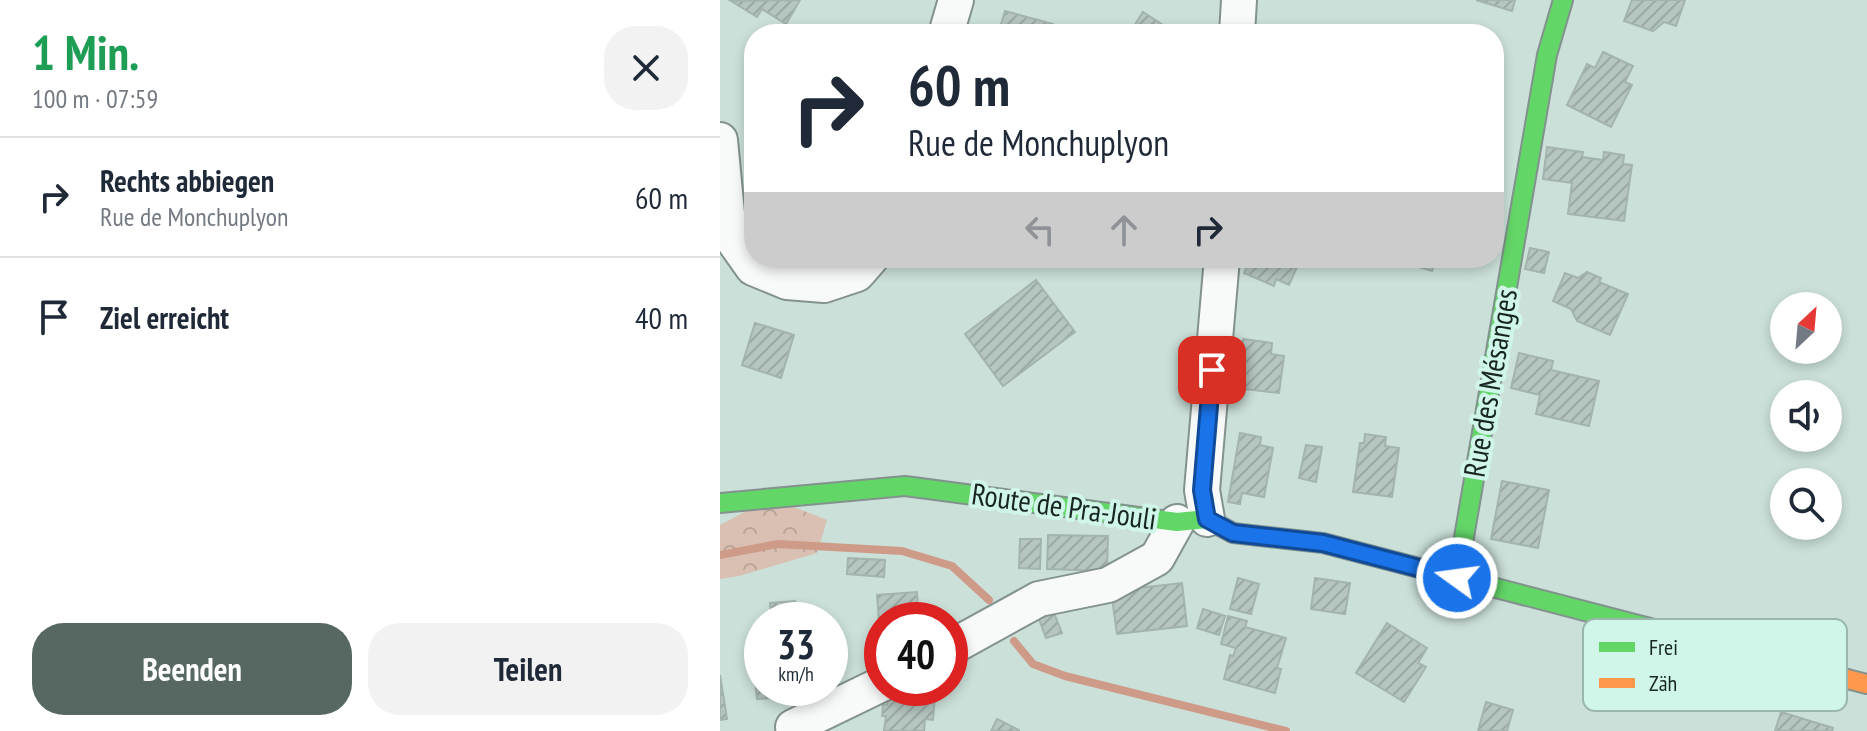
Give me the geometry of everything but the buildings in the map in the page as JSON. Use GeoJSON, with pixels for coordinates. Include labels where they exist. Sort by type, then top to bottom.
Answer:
{"type":"FeatureCollection","features":[{"type":"Feature","properties":{"kind":"street"},"geometry":{"type":"LineString","coordinates":[[949,24],[956,0]]}},
{"type":"Feature","properties":{"kind":"street"},"geometry":{"type":"LineString","coordinates":[[1238,24],[1239,0]]}},
{"type":"Feature","properties":{"kind":"street","name":"Rue des Mésanges"},"geometry":{"type":"LineString","coordinates":[[1457,578],[1547,55],[1563,0]]}},
{"type":"Feature","properties":{"kind":"street"},"geometry":{"type":"LineString","coordinates":[[720,140],[729,234],[744,255]]}},
{"type":"Feature","properties":{"kind":"street"},"geometry":{"type":"LineString","coordinates":[[753,268],[787,282],[824,285],[857,274],[862,268]]}},
{"type":"Feature","properties":{"kind":"street"},"geometry":{"type":"LineString","coordinates":[[968,638],[1039,599],[1108,585],[1157,558],[1192,521],[1202,490],[1221,268]]}},
{"type":"Feature","properties":{"kind":"street","name":"Route de Pra-Jouli"},"geometry":{"type":"LineString","coordinates":[[720,503],[905,486],[1192,521],[1233,533],[1323,543],[1616,619]]}},
{"type":"Feature","properties":{"kind":"street","name":"Route de Pra-Jouli"},"geometry":{"type":"LineString","coordinates":[[1847,679],[1867,684]]}},
{"type":"Feature","properties":{"kind":"street"},"geometry":{"type":"LineString","coordinates":[[793,727],[864,693]]}},
{"type":"Feature","properties":{"kind":"green space"},"geometry":{"type":"Polygon","coordinates":[[[771,498],[827,520],[817,553],[720,579],[720,525],[771,498]]]}},
{"type":"Feature","properties":{"kind":"waterway"},"geometry":{"type":"LineString","coordinates":[[720,555],[778,544],[902,551],[952,566],[989,600]]}},
{"type":"Feature","properties":{"kind":"waterway"},"geometry":{"type":"LineString","coordinates":[[1014,641],[1033,664],[1065,676],[1286,731]]}},
{"type":"Feature","properties":{"kind":"traffic: fast"},"geometry":{"type":"LineString","coordinates":[[1457,578],[1547,55],[1563,0]]}},
{"type":"Feature","properties":{"kind":"traffic: fast"},"geometry":{"type":"LineString","coordinates":[[720,503],[905,486],[1177,522],[1207,519],[1233,533],[1323,543],[1615,619]]}},
{"type":"Feature","properties":{"kind":"traffic: slow"},"geometry":{"type":"LineString","coordinates":[[1847,679],[1867,684]]}},
{"type":"Feature","properties":{"kind":"route"},"geometry":{"type":"LineString","coordinates":[[1212,370],[1202,490],[1207,519],[1233,533],[1323,543],[1457,578]]}}]}
